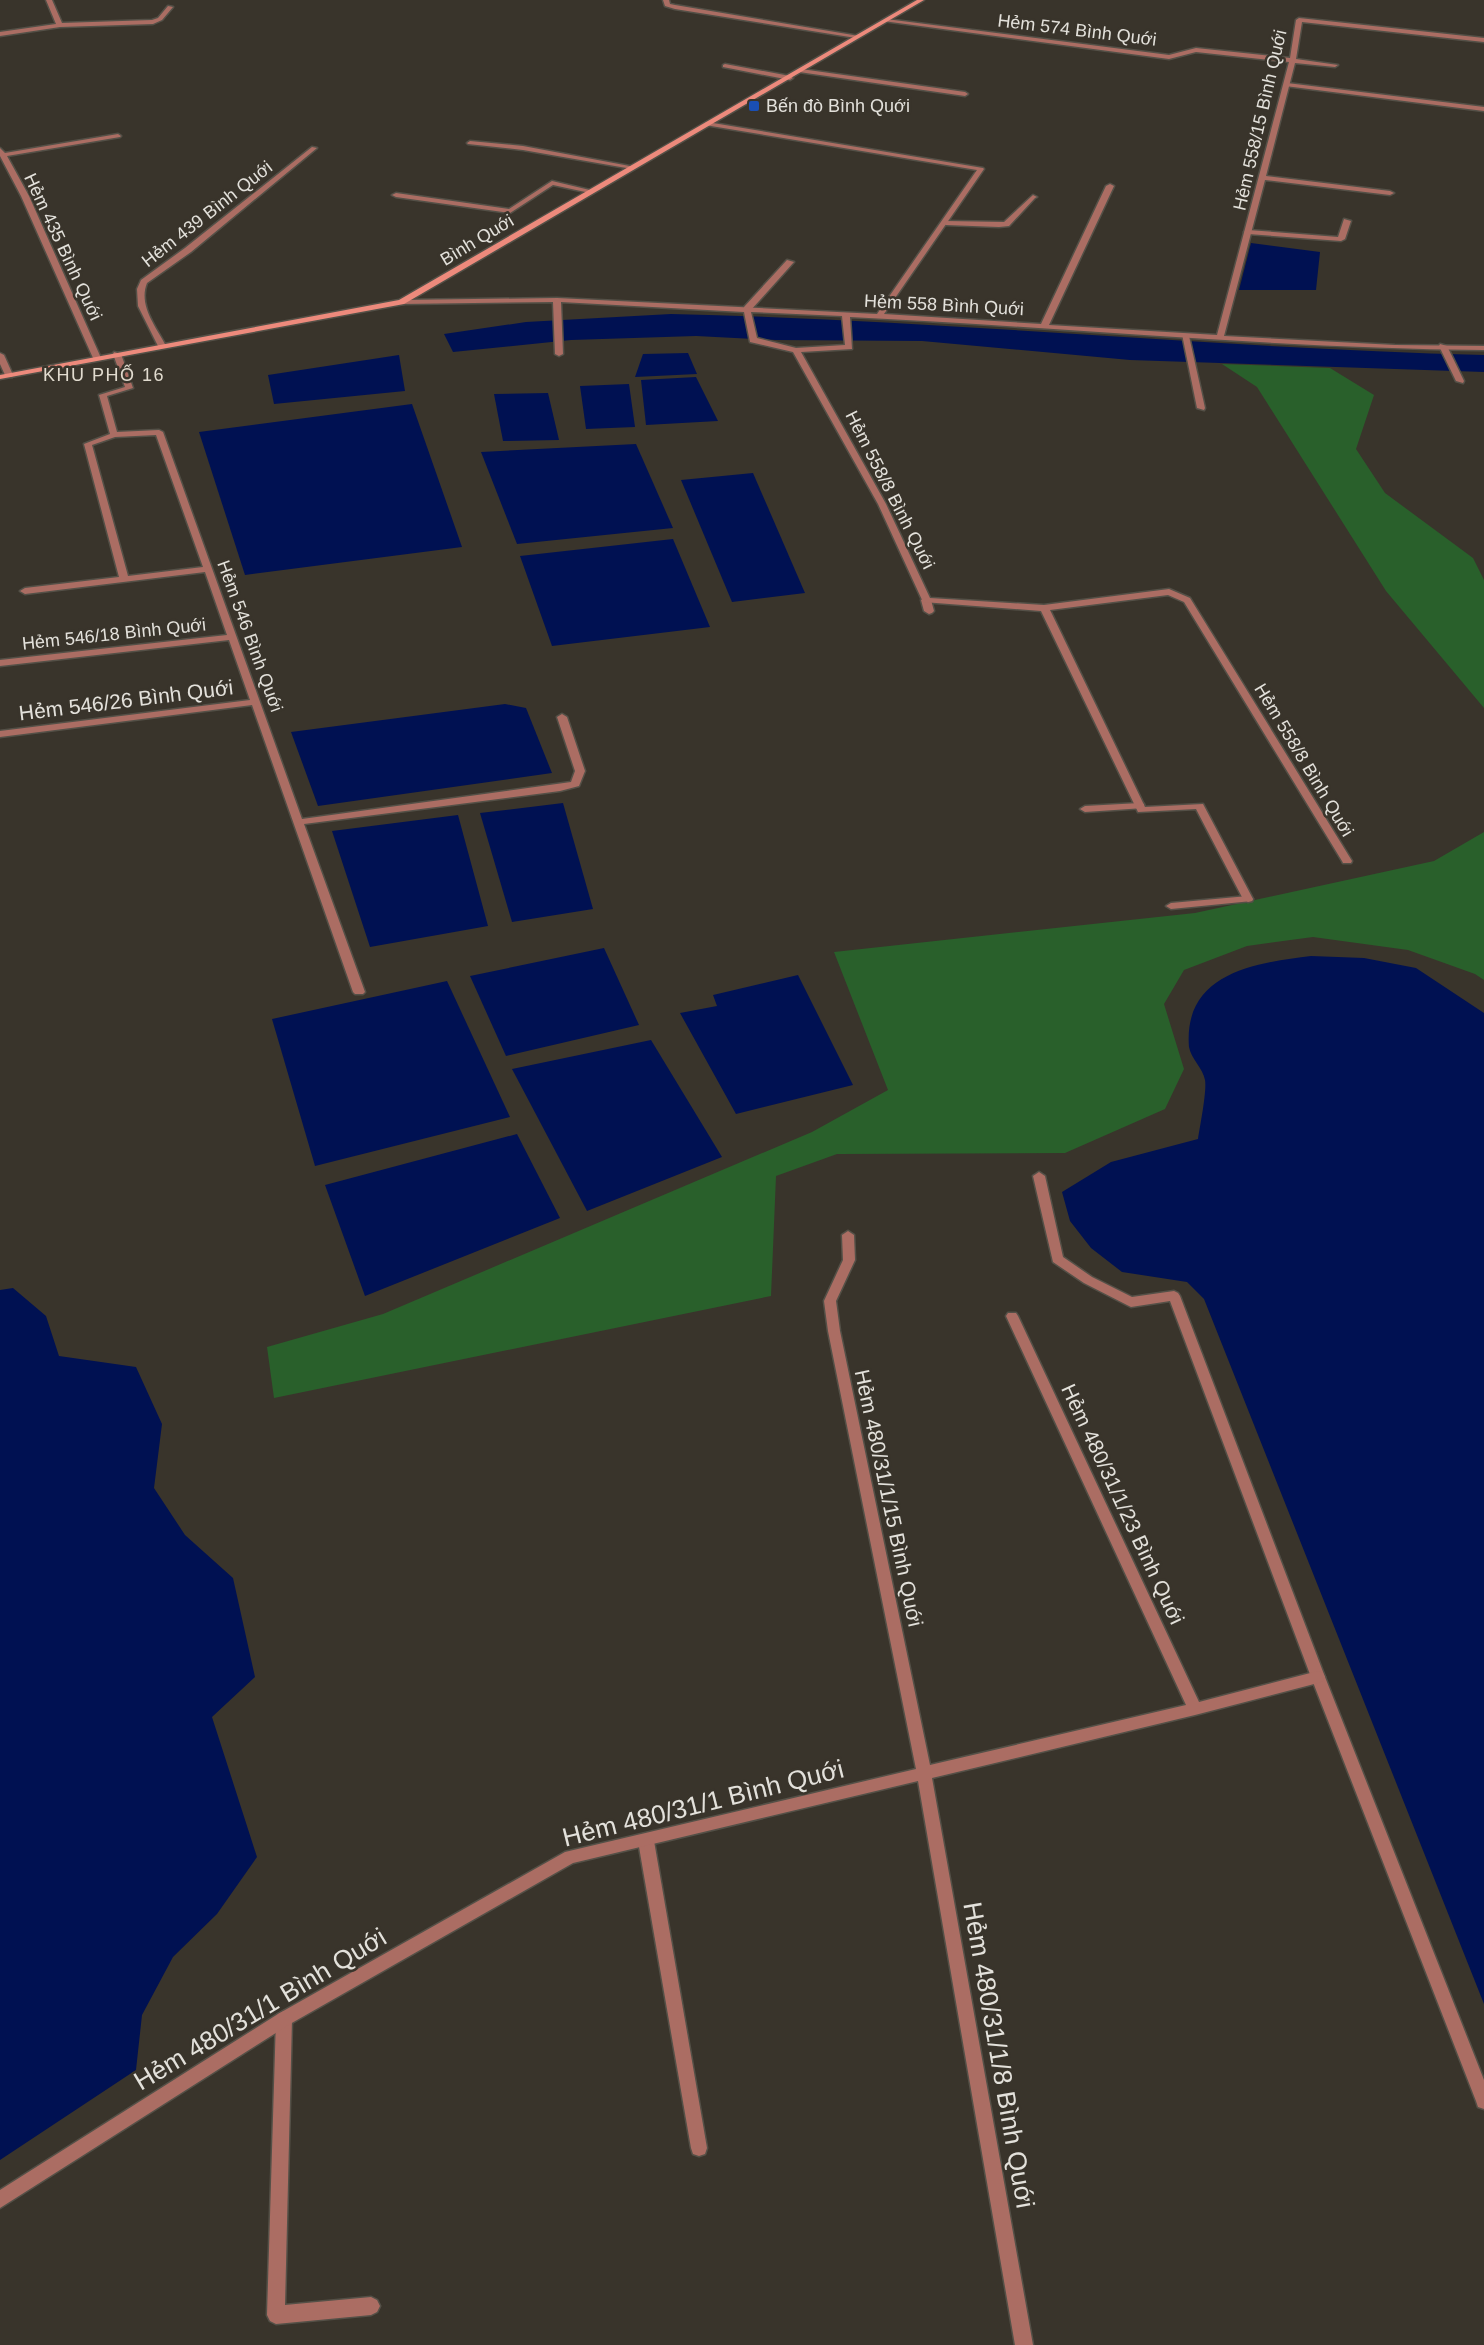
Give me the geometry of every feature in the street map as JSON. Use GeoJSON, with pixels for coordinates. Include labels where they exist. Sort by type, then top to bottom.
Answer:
{"type":"FeatureCollection","features":[{"type":"Feature","properties":{"kind":"main road","name":"Bình Quới"},"geometry":{"type":"LineString","coordinates":[[0,377],[401,302],[921,0]]}},
{"type":"Feature","properties":{"kind":"street"},"geometry":{"type":"LineString","coordinates":[[49,0],[60,25]]}},
{"type":"Feature","properties":{"kind":"street"},"geometry":{"type":"LineString","coordinates":[[666,0],[667,5],[675,7],[856,36]]}},
{"type":"Feature","properties":{"kind":"street"},"geometry":{"type":"LineString","coordinates":[[0,34],[60,25],[153,22],[160,19],[170,7]]}},
{"type":"Feature","properties":{"kind":"street","name":"Hẻm 558/15 Bình Quới"},"geometry":{"type":"LineString","coordinates":[[1220,338],[1287,85],[1299,20],[1484,40]]}},
{"type":"Feature","properties":{"kind":"street","name":"Hẻm 574 Bình Quới"},"geometry":{"type":"LineString","coordinates":[[886,21],[1169,57],[1197,50],[1335,65]]}},
{"type":"Feature","properties":{"kind":"street"},"geometry":{"type":"LineString","coordinates":[[725,66],[790,78]]}},
{"type":"Feature","properties":{"kind":"street"},"geometry":{"type":"LineString","coordinates":[[801,71],[965,94]]}},
{"type":"Feature","properties":{"kind":"street"},"geometry":{"type":"LineString","coordinates":[[1287,85],[1484,109]]}},
{"type":"Feature","properties":{"kind":"street"},"geometry":{"type":"LineString","coordinates":[[707,124],[981,169],[946,223],[879,316]]}},
{"type":"Feature","properties":{"kind":"street"},"geometry":{"type":"LineString","coordinates":[[1,152],[118,136]]}},
{"type":"Feature","properties":{"kind":"street"},"geometry":{"type":"LineString","coordinates":[[470,144],[523,148],[632,167]]}},
{"type":"Feature","properties":{"kind":"street","name":"Hẻm 439 Bình Quới"},"geometry":{"type":"LineString","coordinates":[[162,346],[142,307],[141,289],[144,282],[188,250],[314,148]]}},
{"type":"Feature","properties":{"kind":"street","name":"Hẻm 435 Bình Quới"},"geometry":{"type":"LineString","coordinates":[[1,152],[25,196],[97,358]]}},
{"type":"Feature","properties":{"kind":"street"},"geometry":{"type":"LineString","coordinates":[[1262,178],[1390,193]]}},
{"type":"Feature","properties":{"kind":"street"},"geometry":{"type":"LineString","coordinates":[[396,195],[510,211],[552,183],[590,191]]}},
{"type":"Feature","properties":{"kind":"street"},"geometry":{"type":"LineString","coordinates":[[1044,326],[1110,186]]}},
{"type":"Feature","properties":{"kind":"street"},"geometry":{"type":"LineString","coordinates":[[946,223],[1006,224],[1033,197]]}},
{"type":"Feature","properties":{"kind":"street"},"geometry":{"type":"LineString","coordinates":[[1248,232],[1341,239],[1347,221]]}},
{"type":"Feature","properties":{"kind":"street"},"geometry":{"type":"LineString","coordinates":[[790,262],[747,311],[751,338],[756,342],[796,350],[849,347],[846,316]]}},
{"type":"Feature","properties":{"kind":"street"},"geometry":{"type":"LineString","coordinates":[[557,300],[559,354]]}},
{"type":"Feature","properties":{"kind":"street","name":"Hẻm 558 Bình Quới"},"geometry":{"type":"LineString","coordinates":[[401,302],[557,300],[879,316],[1044,326],[1185,338],[1395,347],[1484,348]]}},
{"type":"Feature","properties":{"kind":"street"},"geometry":{"type":"LineString","coordinates":[[1185,338],[1201,408]]}},
{"type":"Feature","properties":{"kind":"street"},"geometry":{"type":"LineString","coordinates":[[1443,346],[1460,381]]}},
{"type":"Feature","properties":{"kind":"street","name":"Hẻm 558/8 Bình Quới"},"geometry":{"type":"LineString","coordinates":[[796,350],[886,512],[911,561],[926,600],[1044,608],[1169,592],[1187,600],[1347,861]]}},
{"type":"Feature","properties":{"kind":"street"},"geometry":{"type":"LineString","coordinates":[[117,354],[129,388],[103,395],[114,435],[88,444],[124,579]]}},
{"type":"Feature","properties":{"kind":"street"},"geometry":{"type":"LineString","coordinates":[[0,355],[9,375]]}},
{"type":"Feature","properties":{"kind":"street","name":"Hẻm 546 Bình Quới"},"geometry":{"type":"LineString","coordinates":[[114,435],[159,432],[359,992]]}},
{"type":"Feature","properties":{"kind":"street"},"geometry":{"type":"LineString","coordinates":[[25,591],[209,569]]}},
{"type":"Feature","properties":{"kind":"street"},"geometry":{"type":"LineString","coordinates":[[926,600],[929,611]]}},
{"type":"Feature","properties":{"kind":"street"},"geometry":{"type":"LineString","coordinates":[[1044,608],[1142,810],[1199,806],[1248,899],[1171,906]]}},
{"type":"Feature","properties":{"kind":"street","name":"Hẻm 546/18 Bình Quới"},"geometry":{"type":"LineString","coordinates":[[0,663],[233,637]]}},
{"type":"Feature","properties":{"kind":"street","name":"Hẻm 546/26 Bình Quới"},"geometry":{"type":"LineString","coordinates":[[0,734],[256,702]]}},
{"type":"Feature","properties":{"kind":"street"},"geometry":{"type":"LineString","coordinates":[[298,822],[560,788],[575,784],[580,771],[562,717]]}},
{"type":"Feature","properties":{"kind":"street"},"geometry":{"type":"LineString","coordinates":[[1085,809],[1140,806]]}},
{"type":"Feature","properties":{"kind":"street"},"geometry":{"type":"LineString","coordinates":[[1039,1176],[1057,1258],[1088,1280],[1131,1302],[1174,1296],[1318,1677],[1484,2101]]}},
{"type":"Feature","properties":{"kind":"street","name":"Hẻm 480/31/1/15 Bình Quới"},"geometry":{"type":"LineString","coordinates":[[848,1235],[849,1260],[830,1301],[834,1331],[924,1773]]}},
{"type":"Feature","properties":{"kind":"street","name":"Hẻm 480/31/1/23 Bình Quới"},"geometry":{"type":"LineString","coordinates":[[1012,1316],[1195,1709]]}},
{"type":"Feature","properties":{"kind":"street","name":"Hẻm 480/31/1 Bình Quới"},"geometry":{"type":"LineString","coordinates":[[0,2200],[284,2019],[570,1857],[646,1841],[1195,1709],[1318,1677]]}},
{"type":"Feature","properties":{"kind":"street","name":"Hẻm 480/31/1/8 Bình Quới"},"geometry":{"type":"LineString","coordinates":[[924,1773],[1024,2345]]}},
{"type":"Feature","properties":{"kind":"street"},"geometry":{"type":"LineString","coordinates":[[646,1841],[699,2148]]}},
{"type":"Feature","properties":{"kind":"street"},"geometry":{"type":"LineString","coordinates":[[284,2019],[276,2315],[371,2306]]}},
{"type":"Feature","properties":{"kind":"green space"},"geometry":{"type":"Polygon","coordinates":[[[1222,364],[1330,368],[1374,395],[1356,449],[1385,493],[1473,558],[1484,580],[1484,708],[1386,591],[1257,387],[1222,364]]]}},
{"type":"Feature","properties":{"kind":"green space"},"geometry":{"type":"Polygon","coordinates":[[[1484,832],[1484,980],[1475,974],[1408,950],[1313,937],[1247,946],[1184,970],[1164,1004],[1184,1069],[1165,1109],[1065,1153],[837,1154],[776,1176],[771,1296],[274,1398],[267,1347],[383,1314],[812,1132],[888,1090],[834,952],[1195,913],[1434,861],[1484,832]]]}},
{"type":"Feature","properties":{"kind":"shaded area"},"geometry":{"type":"Polygon","coordinates":[[[1251,243],[1320,252],[1316,290],[1239,290],[1251,243]]]}},
{"type":"Feature","properties":{"kind":"shaded area"},"geometry":{"type":"Polygon","coordinates":[[[671,314],[874,322],[1281,346],[1484,355],[1484,372],[1130,360],[922,341],[776,340],[696,336],[571,340],[453,352],[444,334],[526,322],[671,314]]]}},
{"type":"Feature","properties":{"kind":"shaded area"},"geometry":{"type":"Polygon","coordinates":[[[688,353],[697,374],[635,377],[643,354],[688,353]]]}},
{"type":"Feature","properties":{"kind":"shaded area"},"geometry":{"type":"Polygon","coordinates":[[[399,355],[405,391],[274,404],[268,375],[399,355]]]}},
{"type":"Feature","properties":{"kind":"shaded area"},"geometry":{"type":"Polygon","coordinates":[[[696,377],[718,421],[646,425],[641,380],[696,377]]]}},
{"type":"Feature","properties":{"kind":"shaded area"},"geometry":{"type":"Polygon","coordinates":[[[629,384],[635,427],[586,429],[580,386],[629,384]]]}},
{"type":"Feature","properties":{"kind":"shaded area"},"geometry":{"type":"Polygon","coordinates":[[[548,393],[559,440],[503,441],[494,394],[548,393]]]}},
{"type":"Feature","properties":{"kind":"shaded area"},"geometry":{"type":"Polygon","coordinates":[[[412,404],[462,547],[245,575],[199,432],[412,404]]]}},
{"type":"Feature","properties":{"kind":"shaded area"},"geometry":{"type":"Polygon","coordinates":[[[636,444],[673,528],[517,544],[481,452],[636,444]]]}},
{"type":"Feature","properties":{"kind":"shaded area"},"geometry":{"type":"Polygon","coordinates":[[[753,473],[805,593],[732,602],[681,480],[753,473]]]}},
{"type":"Feature","properties":{"kind":"shaded area"},"geometry":{"type":"Polygon","coordinates":[[[673,539],[710,627],[552,646],[520,556],[673,539]]]}},
{"type":"Feature","properties":{"kind":"shaded area"},"geometry":{"type":"Polygon","coordinates":[[[505,704],[526,708],[552,773],[318,806],[291,732],[505,704]]]}},
{"type":"Feature","properties":{"kind":"shaded area"},"geometry":{"type":"Polygon","coordinates":[[[563,803],[593,909],[512,922],[480,813],[563,803]]]}},
{"type":"Feature","properties":{"kind":"shaded area"},"geometry":{"type":"Polygon","coordinates":[[[458,815],[488,926],[370,947],[332,831],[458,815]]]}},
{"type":"Feature","properties":{"kind":"shaded area"},"geometry":{"type":"Polygon","coordinates":[[[604,948],[639,1025],[506,1056],[470,976],[604,948]]]}},
{"type":"Feature","properties":{"kind":"shaded area"},"geometry":{"type":"Polygon","coordinates":[[[1311,956],[1364,958],[1416,968],[1484,1013],[1484,2004],[1204,1299],[1187,1282],[1122,1272],[1091,1248],[1070,1221],[1062,1192],[1111,1162],[1198,1139],[1205,1080],[1189,1047],[1190,1022],[1198,1003],[1210,988],[1227,976],[1246,968],[1311,956]]]}},
{"type":"Feature","properties":{"kind":"shaded area"},"geometry":{"type":"Polygon","coordinates":[[[798,975],[853,1085],[736,1114],[680,1013],[717,1006],[713,995],[798,975]]]}},
{"type":"Feature","properties":{"kind":"shaded area"},"geometry":{"type":"Polygon","coordinates":[[[447,981],[510,1117],[315,1166],[272,1019],[447,981]]]}},
{"type":"Feature","properties":{"kind":"shaded area"},"geometry":{"type":"Polygon","coordinates":[[[651,1040],[722,1157],[587,1211],[512,1069],[651,1040]]]}},
{"type":"Feature","properties":{"kind":"shaded area"},"geometry":{"type":"Polygon","coordinates":[[[517,1134],[560,1218],[365,1296],[325,1185],[517,1134]]]}},
{"type":"Feature","properties":{"kind":"shaded area"},"geometry":{"type":"Polygon","coordinates":[[[13,1288],[46,1316],[59,1356],[136,1367],[162,1424],[154,1488],[185,1535],[233,1578],[255,1677],[212,1717],[257,1857],[217,1914],[173,1957],[142,2015],[136,2070],[0,2160],[0,1290],[13,1288]]]}},
{"type":"Feature","properties":{"kind":"place","name":"Bến đò Bình Quới"},"geometry":{"type":"Point","coordinates":[754,106]}},
{"type":"Feature","properties":{"kind":"district","name":"KHU PHỐ 16"},"geometry":{"type":"Point","coordinates":[104,375]}}]}
